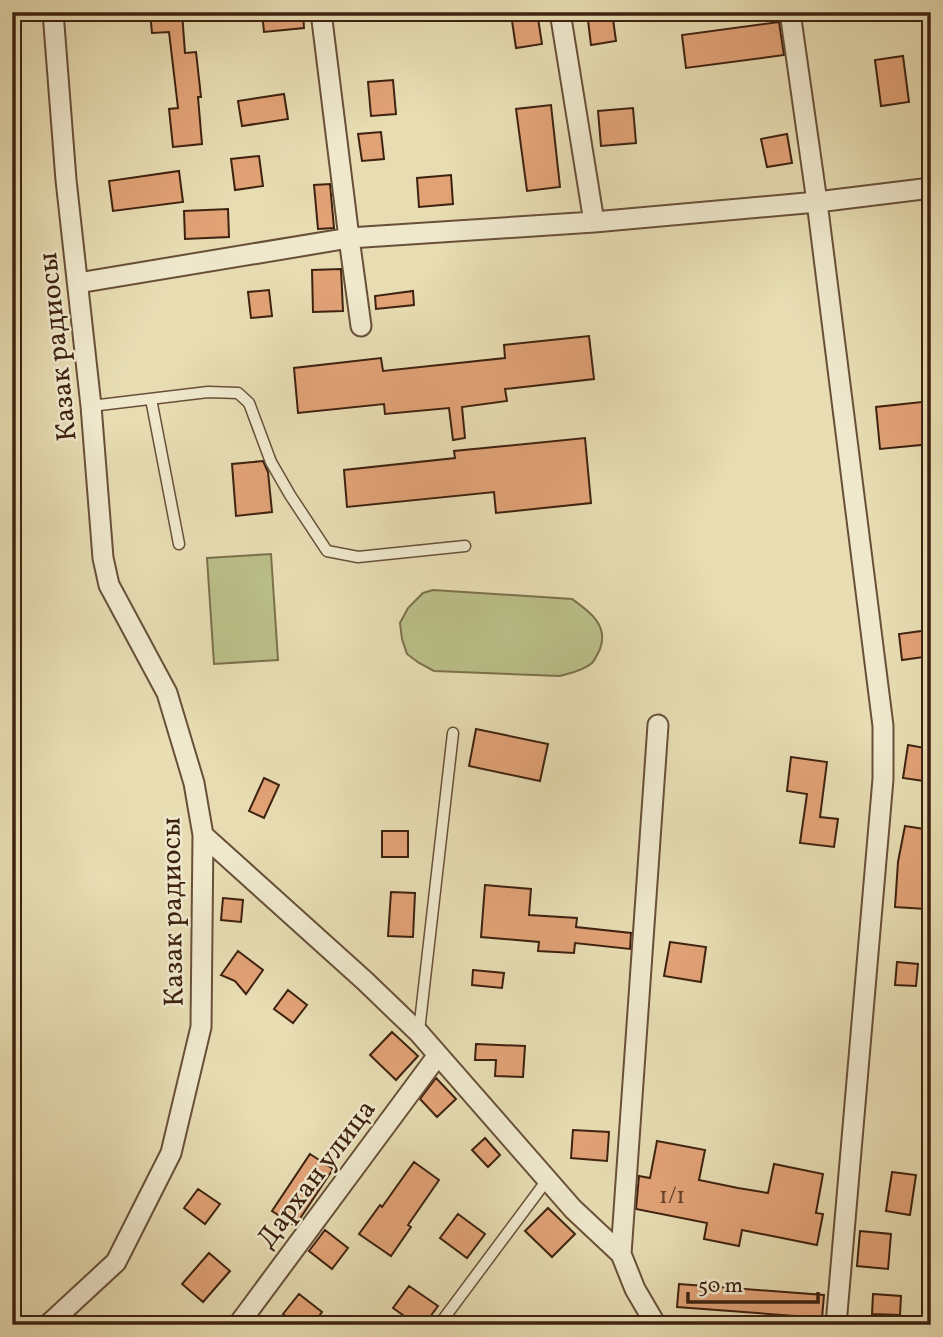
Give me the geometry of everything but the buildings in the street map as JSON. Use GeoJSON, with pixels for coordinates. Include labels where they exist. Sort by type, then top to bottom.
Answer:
{"type":"FeatureCollection","features":[{"type":"Feature","properties":{"kind":"street","name":"Казак радиосы"},"geometry":{"type":"LineString","coordinates":[[48,1325],[116,1262],[171,1153],[201,1027],[203,835],[194,783],[167,694],[108,585],[103,558],[91,406],[66,180],[53,12]]}},
{"type":"Feature","properties":{"kind":"street"},"geometry":{"type":"LineString","coordinates":[[321,12],[361,326]]}},
{"type":"Feature","properties":{"kind":"street"},"geometry":{"type":"LineString","coordinates":[[560,12],[594,222]]}},
{"type":"Feature","properties":{"kind":"street"},"geometry":{"type":"LineString","coordinates":[[790,12],[817,202],[883,726],[883,779],[836,1325]]}},
{"type":"Feature","properties":{"kind":"street"},"geometry":{"type":"LineString","coordinates":[[78,283],[349,238],[594,222],[817,202],[931,188]]}},
{"type":"Feature","properties":{"kind":"street"},"geometry":{"type":"LineString","coordinates":[[621,1254],[658,725]]}},
{"type":"Feature","properties":{"kind":"street"},"geometry":{"type":"LineString","coordinates":[[203,835],[419,1033],[573,1209],[621,1254],[653,1323]]}},
{"type":"Feature","properties":{"kind":"street","name":"Дархан улица"},"geometry":{"type":"LineString","coordinates":[[238,1325],[438,1055]]}},
{"type":"Feature","properties":{"kind":"lane"},"geometry":{"type":"LineString","coordinates":[[91,406],[208,392],[238,393],[249,403],[271,462],[327,551],[358,557],[465,546]]}},
{"type":"Feature","properties":{"kind":"lane"},"geometry":{"type":"LineString","coordinates":[[151,399],[178,544]]}},
{"type":"Feature","properties":{"kind":"lane"},"geometry":{"type":"LineString","coordinates":[[419,1033],[453,733]]}},
{"type":"Feature","properties":{"kind":"lane"},"geometry":{"type":"LineString","coordinates":[[439,1325],[547,1180]]}},
{"type":"Feature","properties":{"kind":"green space"},"geometry":{"type":"Polygon","coordinates":[[[271,554],[278,660],[214,664],[207,558],[271,554]]]}},
{"type":"Feature","properties":{"kind":"green space"},"geometry":{"type":"Polygon","coordinates":[[[433,590],[572,599],[591,614],[600,626],[600,649],[588,666],[560,676],[434,671],[407,654],[400,623],[408,608],[423,593],[433,590]]]}}]}
